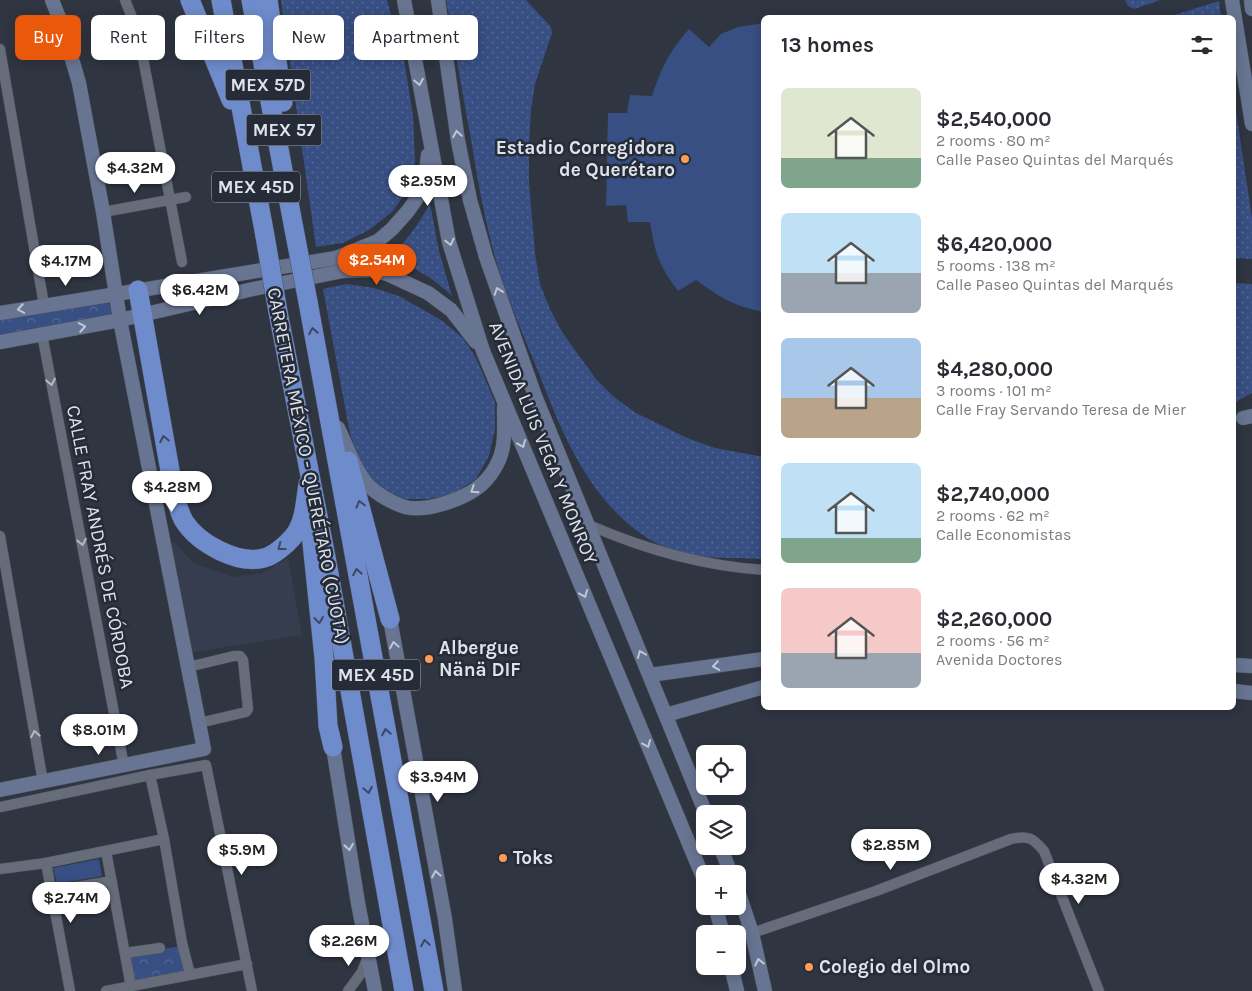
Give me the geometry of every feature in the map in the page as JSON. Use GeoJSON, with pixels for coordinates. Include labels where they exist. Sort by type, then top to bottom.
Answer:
{"type":"FeatureCollection","features":[{"type":"Feature","properties":{"kind":"highway"},"geometry":{"type":"LineString","coordinates":[[190,0],[247,138]]}},
{"type":"Feature","properties":{"kind":"highway","name":"CARRETERA MÉXICO - QUERÉTARO (CUOTA)"},"geometry":{"type":"LineString","coordinates":[[221,0],[278,312],[311,478],[404,991]]}},
{"type":"Feature","properties":{"kind":"highway","name":"CARRETERA MÉXICO - QUERÉTARO (CUOTA)"},"geometry":{"type":"LineString","coordinates":[[252,0],[434,991]]}},
{"type":"Feature","properties":{"kind":"highway","name":"CARRETERA MÉXICO - QUERÉTARO (CUOTA)"},"geometry":{"type":"LineString","coordinates":[[268,0],[284,118],[284,170]]}},
{"type":"Feature","properties":{"kind":"highway"},"geometry":{"type":"LineString","coordinates":[[138,290],[175,499],[184,521],[198,537],[228,554],[248,559],[264,558],[292,538],[302,522],[311,478]]}},
{"type":"Feature","properties":{"kind":"highway"},"geometry":{"type":"LineString","coordinates":[[318,359],[390,619]]}},
{"type":"Feature","properties":{"kind":"highway"},"geometry":{"type":"LineString","coordinates":[[311,478],[310,518],[324,658],[328,726],[332,748]]}},
{"type":"Feature","properties":{"kind":"main road"},"geometry":{"type":"LineString","coordinates":[[0,790],[204,749],[120,320],[103,212],[79,83],[62,25],[52,0]]}},
{"type":"Feature","properties":{"kind":"main road","name":"AVENIDA LUIS VEGA Y MONROY"},"geometry":{"type":"LineString","coordinates":[[404,0],[407,15]]}},
{"type":"Feature","properties":{"kind":"main road"},"geometry":{"type":"LineString","coordinates":[[414,0],[414,15]]}},
{"type":"Feature","properties":{"kind":"main road"},"geometry":{"type":"LineString","coordinates":[[1232,0],[1234,15]]}},
{"type":"Feature","properties":{"kind":"main road"},"geometry":{"type":"LineString","coordinates":[[1251,0],[1252,9]]}},
{"type":"Feature","properties":{"kind":"main road","name":"AVENIDA LUIS VEGA Y MONROY"},"geometry":{"type":"LineString","coordinates":[[438,2],[458,141],[470,200],[486,257],[536,396],[702,805]]}},
{"type":"Feature","properties":{"kind":"main road"},"geometry":{"type":"LineString","coordinates":[[1236,25],[1252,124]]}},
{"type":"Feature","properties":{"kind":"main road","name":"AVENIDA LUIS VEGA Y MONROY"},"geometry":{"type":"LineString","coordinates":[[414,60],[449,242],[483,351],[698,865]]}},
{"type":"Feature","properties":{"kind":"main road"},"geometry":{"type":"LineString","coordinates":[[0,313],[336,258],[378,241],[408,211],[424,188],[428,164],[428,132]]}},
{"type":"Feature","properties":{"kind":"main road"},"geometry":{"type":"LineString","coordinates":[[0,342],[120,320],[253,289],[334,273],[369,270],[387,274],[428,293],[451,310],[483,351]]}},
{"type":"Feature","properties":{"kind":"main road"},"geometry":{"type":"LineString","coordinates":[[338,428],[358,470],[369,485],[403,507],[424,508],[444,504],[465,496],[481,485],[492,472],[503,448],[504,399]]}},
{"type":"Feature","properties":{"kind":"main road"},"geometry":{"type":"LineString","coordinates":[[390,619],[445,919],[455,991]]}},
{"type":"Feature","properties":{"kind":"main road"},"geometry":{"type":"LineString","coordinates":[[650,675],[761,659]]}},
{"type":"Feature","properties":{"kind":"main road"},"geometry":{"type":"LineString","coordinates":[[1236,665],[1252,666]]}},
{"type":"Feature","properties":{"kind":"main road"},"geometry":{"type":"LineString","coordinates":[[666,715],[761,688]]}},
{"type":"Feature","properties":{"kind":"main road"},"geometry":{"type":"LineString","coordinates":[[1236,691],[1252,693]]}},
{"type":"Feature","properties":{"kind":"main road"},"geometry":{"type":"LineString","coordinates":[[332,748],[375,991]]}},
{"type":"Feature","properties":{"kind":"main road"},"geometry":{"type":"LineString","coordinates":[[744,915],[752,934],[765,991]]}},
{"type":"Feature","properties":{"kind":"main road"},"geometry":{"type":"LineString","coordinates":[[734,975],[737,991]]}},
{"type":"Feature","properties":{"kind":"street"},"geometry":{"type":"LineString","coordinates":[[125,0],[138,32],[182,262]]}},
{"type":"Feature","properties":{"kind":"street"},"geometry":{"type":"LineString","coordinates":[[0,50],[44,305]]}},
{"type":"Feature","properties":{"kind":"street"},"geometry":{"type":"LineString","coordinates":[[103,212],[186,197]]}},
{"type":"Feature","properties":{"kind":"street","name":"CALLE FRAY ANDRÉS DE CÓRDOBA"},"geometry":{"type":"LineString","coordinates":[[42,334],[124,766]]}},
{"type":"Feature","properties":{"kind":"street"},"geometry":{"type":"LineString","coordinates":[[589,525],[622,538],[704,563],[761,570]]}},
{"type":"Feature","properties":{"kind":"street"},"geometry":{"type":"LineString","coordinates":[[0,536],[43,782]]}},
{"type":"Feature","properties":{"kind":"street"},"geometry":{"type":"LineString","coordinates":[[188,667],[234,656],[240,656],[244,660],[248,709],[246,712],[198,723]]}},
{"type":"Feature","properties":{"kind":"street"},"geometry":{"type":"LineString","coordinates":[[0,807],[206,765],[252,991]]}},
{"type":"Feature","properties":{"kind":"street"},"geometry":{"type":"LineString","coordinates":[[150,775],[164,839],[182,943],[190,974]]}},
{"type":"Feature","properties":{"kind":"street"},"geometry":{"type":"LineString","coordinates":[[752,934],[876,891],[1011,839],[1021,837],[1032,839],[1044,851],[1099,991]]}},
{"type":"Feature","properties":{"kind":"street"},"geometry":{"type":"LineString","coordinates":[[0,869],[164,839]]}},
{"type":"Feature","properties":{"kind":"street"},"geometry":{"type":"LineString","coordinates":[[106,851],[132,986]]}},
{"type":"Feature","properties":{"kind":"street"},"geometry":{"type":"LineString","coordinates":[[46,862],[70,991]]}},
{"type":"Feature","properties":{"kind":"street"},"geometry":{"type":"LineString","coordinates":[[52,891],[112,881]]}},
{"type":"Feature","properties":{"kind":"street"},"geometry":{"type":"LineString","coordinates":[[125,953],[160,948]]}},
{"type":"Feature","properties":{"kind":"street"},"geometry":{"type":"LineString","coordinates":[[348,991],[362,972],[368,956]]}},
{"type":"Feature","properties":{"kind":"street"},"geometry":{"type":"LineString","coordinates":[[106,991],[247,964]]}},
{"type":"Feature","properties":{"kind":"shaded area"},"geometry":{"type":"Polygon","coordinates":[[[174,542],[194,563],[233,577],[262,573],[288,558],[302,635],[188,653],[168,544],[174,542]]]}},
{"type":"Feature","properties":{"kind":"green space"},"geometry":{"type":"Polygon","coordinates":[[[281,0],[387,0],[391,15],[354,15],[354,60],[404,60],[413,116],[415,161],[412,184],[392,212],[369,230],[343,243],[316,247],[290,60],[344,60],[344,15],[283,15],[281,0]]]}},
{"type":"Feature","properties":{"kind":"green space"},"geometry":{"type":"Polygon","coordinates":[[[446,0],[526,0],[551,27],[552,33],[535,84],[529,146],[529,182],[535,253],[540,284],[562,332],[596,379],[614,397],[636,413],[687,438],[715,448],[761,456],[761,559],[709,557],[668,549],[634,529],[598,492],[571,448],[549,400],[513,310],[488,230],[457,60],[478,60],[478,15],[449,15],[446,0]]]}},
{"type":"Feature","properties":{"kind":"green space"},"geometry":{"type":"Polygon","coordinates":[[[1125,0],[1160,0],[1134,9],[1128,6],[1125,0]]]}},
{"type":"Feature","properties":{"kind":"green space"},"geometry":{"type":"Polygon","coordinates":[[[1219,1],[1221,15],[1174,15],[1219,1]]]}},
{"type":"Feature","properties":{"kind":"green space","name":"Estadio Corregidora de Querétaro"},"geometry":{"type":"Polygon","coordinates":[[[761,23],[761,311],[728,301],[696,280],[678,291],[666,274],[659,259],[650,222],[628,222],[626,205],[606,206],[608,113],[627,113],[630,95],[652,96],[667,60],[689,29],[709,47],[721,34],[738,27],[761,23]]]}},
{"type":"Feature","properties":{"kind":"green space"},"geometry":{"type":"Polygon","coordinates":[[[1236,111],[1252,218],[1252,259],[1236,258],[1236,111]]]}},
{"type":"Feature","properties":{"kind":"green space"},"geometry":{"type":"Polygon","coordinates":[[[430,204],[439,251],[452,296],[422,273],[389,257],[407,239],[430,204]]]}},
{"type":"Feature","properties":{"kind":"green space"},"geometry":{"type":"Polygon","coordinates":[[[1236,283],[1252,284],[1252,393],[1236,402],[1236,283]]]}},
{"type":"Feature","properties":{"kind":"green space"},"geometry":{"type":"Polygon","coordinates":[[[346,284],[374,288],[399,296],[441,320],[463,338],[476,358],[495,402],[495,429],[489,456],[476,479],[453,494],[429,499],[404,499],[377,485],[360,462],[350,434],[323,289],[346,284]]]}},
{"type":"Feature","properties":{"kind":"green space"},"geometry":{"type":"Polygon","coordinates":[[[108,302],[111,310],[109,319],[0,338],[0,318],[108,302]]]}},
{"type":"Feature","properties":{"kind":"green space"},"geometry":{"type":"Polygon","coordinates":[[[99,859],[102,876],[57,884],[53,868],[99,859]]]}},
{"type":"Feature","properties":{"kind":"green space"},"geometry":{"type":"Polygon","coordinates":[[[181,946],[187,973],[134,983],[127,955],[181,946]]]}},
{"type":"Feature","properties":{"kind":"place","name":"Estadio Corregidora de Querétaro"},"geometry":{"type":"Point","coordinates":[685,159]}},
{"type":"Feature","properties":{"kind":"place","name":"Albergue Nänä DIF"},"geometry":{"type":"Point","coordinates":[429,659]}},
{"type":"Feature","properties":{"kind":"place","name":"Toks"},"geometry":{"type":"Point","coordinates":[503,858]}},
{"type":"Feature","properties":{"kind":"place","name":"Colegio del Olmo"},"geometry":{"type":"Point","coordinates":[809,967]}}]}
